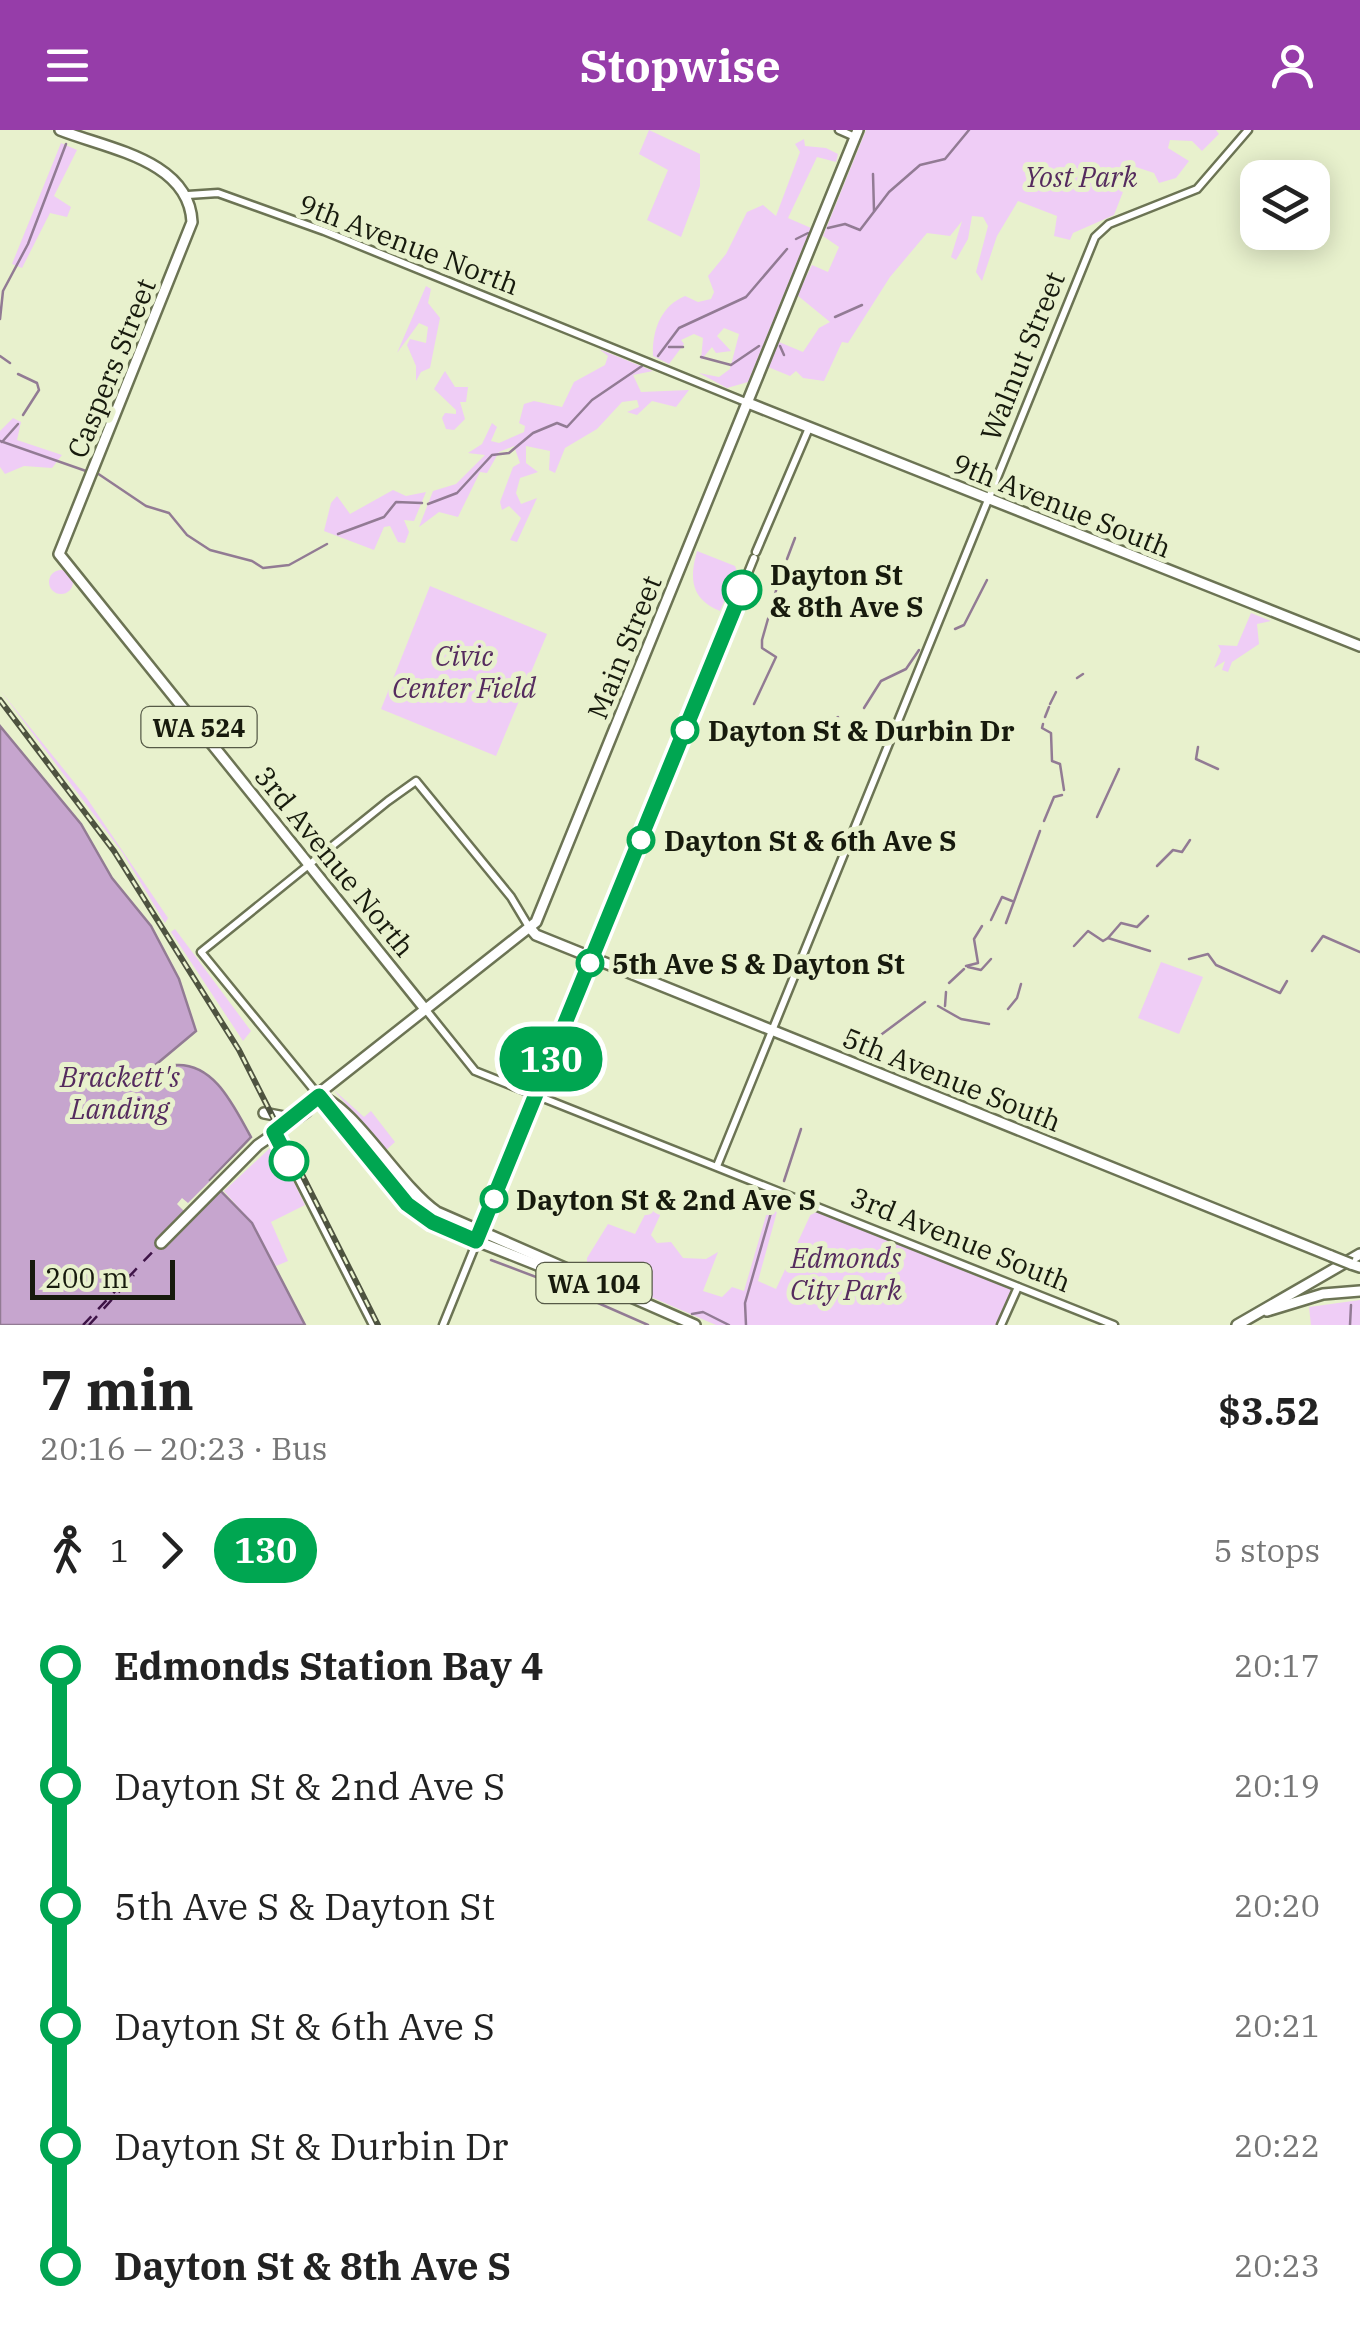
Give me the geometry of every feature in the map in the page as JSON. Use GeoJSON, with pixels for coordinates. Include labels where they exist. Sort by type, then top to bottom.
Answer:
{"type":"FeatureCollection","features":[{"type":"Feature","properties":{"kind":"main road"},"geometry":{"type":"LineString","coordinates":[[60,130],[162,169],[188,195]]}},
{"type":"Feature","properties":{"kind":"main road","name":"Main Street"},"geometry":{"type":"LineString","coordinates":[[275,1132],[425,1008],[530,928],[542,910],[857,133]]}},
{"type":"Feature","properties":{"kind":"main road","name":"Caspers Street"},"geometry":{"type":"LineString","coordinates":[[59,554],[188,236],[192,222],[188,195]]}},
{"type":"Feature","properties":{"kind":"main road","name":"9th Avenue South"},"geometry":{"type":"LineString","coordinates":[[748,404],[1360,646]]}},
{"type":"Feature","properties":{"kind":"main road","name":"3rd Avenue North"},"geometry":{"type":"LineString","coordinates":[[59,554],[425,1008]]}},
{"type":"Feature","properties":{"kind":"main road","name":"5th Avenue South"},"geometry":{"type":"LineString","coordinates":[[530,928],[536,935],[592,958],[1355,1266]]}},
{"type":"Feature","properties":{"kind":"main road"},"geometry":{"type":"LineString","coordinates":[[319,1096],[333,1114]]}},
{"type":"Feature","properties":{"kind":"main road","name":"Main Street"},"geometry":{"type":"LineString","coordinates":[[275,1132],[306,1112],[319,1096]]}},
{"type":"Feature","properties":{"kind":"main road","name":"WA 104"},"geometry":{"type":"LineString","coordinates":[[319,1096],[336,1104],[419,1199],[478,1237],[494,1239],[704,1325]]}},
{"type":"Feature","properties":{"kind":"main road"},"geometry":{"type":"LineString","coordinates":[[306,1112],[333,1114]]}},
{"type":"Feature","properties":{"kind":"main road"},"geometry":{"type":"LineString","coordinates":[[264,1113],[290,1118]]}},
{"type":"Feature","properties":{"kind":"main road","name":"WA 104"},"geometry":{"type":"LineString","coordinates":[[333,1114],[397,1196],[432,1222],[478,1237],[686,1325]]}},
{"type":"Feature","properties":{"kind":"main road"},"geometry":{"type":"LineString","coordinates":[[161,1243],[275,1132]]}},
{"type":"Feature","properties":{"kind":"main road"},"geometry":{"type":"LineString","coordinates":[[397,1196],[419,1199]]}},
{"type":"Feature","properties":{"kind":"main road","name":"WA 104"},"geometry":{"type":"LineString","coordinates":[[494,1239],[695,1325]]}},
{"type":"Feature","properties":{"kind":"main road"},"geometry":{"type":"LineString","coordinates":[[1237,1325],[1360,1254]]}},
{"type":"Feature","properties":{"kind":"main road"},"geometry":{"type":"LineString","coordinates":[[1237,1325],[1298,1300],[1360,1291]]}},
{"type":"Feature","properties":{"kind":"street"},"geometry":{"type":"LineString","coordinates":[[839,130],[857,133]]}},
{"type":"Feature","properties":{"kind":"street","name":"Walnut Street"},"geometry":{"type":"LineString","coordinates":[[717,1166],[1099,230],[1197,189],[1248,130]]}},
{"type":"Feature","properties":{"kind":"street","name":"9th Avenue North"},"geometry":{"type":"LineString","coordinates":[[188,195],[218,193],[324,231],[748,404]]}},
{"type":"Feature","properties":{"kind":"street"},"geometry":{"type":"LineString","coordinates":[[442,1325],[809,428]]}},
{"type":"Feature","properties":{"kind":"street"},"geometry":{"type":"LineString","coordinates":[[319,1096],[201,952],[410,783],[416,781],[424,789],[511,897],[530,928]]}},
{"type":"Feature","properties":{"kind":"street","name":"3rd Avenue South"},"geometry":{"type":"LineString","coordinates":[[425,1008],[475,1071],[1114,1325]]}},
{"type":"Feature","properties":{"kind":"street"},"geometry":{"type":"LineString","coordinates":[[275,1132],[374,1325]]}},
{"type":"Feature","properties":{"kind":"street"},"geometry":{"type":"LineString","coordinates":[[1001,1325],[1018,1286]]}},
{"type":"Feature","properties":{"kind":"green space"},"geometry":{"type":"Polygon","coordinates":[[[649,130],[700,154],[700,186],[681,237],[647,220],[668,170],[639,154],[649,130]]]}},
{"type":"Feature","properties":{"kind":"green space","name":"Yost Park"},"geometry":{"type":"Polygon","coordinates":[[[866,130],[1216,130],[1219,134],[1202,151],[1192,141],[1170,140],[1168,148],[1189,161],[1176,178],[1159,183],[1154,173],[1133,166],[1114,215],[1073,233],[1070,240],[1054,236],[1057,216],[1018,201],[997,236],[982,281],[976,272],[988,226],[983,217],[972,216],[968,239],[956,260],[951,257],[962,221],[950,236],[927,233],[890,277],[848,343],[842,342],[824,381],[803,378],[796,371],[790,376],[768,367],[779,342],[803,352],[819,328],[830,322],[797,295],[812,265],[828,272],[839,247],[823,236],[866,130]]]}},
{"type":"Feature","properties":{"kind":"green space"},"geometry":{"type":"Polygon","coordinates":[[[804,139],[805,146],[826,148],[838,154],[836,162],[817,157],[788,218],[811,228],[748,382],[727,388],[699,373],[719,377],[730,369],[739,334],[724,328],[717,336],[731,351],[716,353],[712,347],[701,360],[703,338],[694,334],[681,340],[684,344],[669,364],[653,356],[656,328],[670,306],[685,296],[698,302],[711,299],[714,292],[708,276],[726,254],[747,212],[763,205],[776,216],[800,152],[795,144],[804,139]]]}},
{"type":"Feature","properties":{"kind":"green space"},"geometry":{"type":"Polygon","coordinates":[[[61,143],[77,150],[54,196],[71,207],[67,217],[50,213],[22,268],[12,264],[61,143]]]}},
{"type":"Feature","properties":{"kind":"green space"},"geometry":{"type":"Polygon","coordinates":[[[426,286],[431,289],[428,303],[440,318],[430,368],[421,372],[416,381],[416,366],[407,345],[410,339],[426,343],[428,327],[419,323],[397,353],[426,286]]]}},
{"type":"Feature","properties":{"kind":"green space"},"geometry":{"type":"Polygon","coordinates":[[[599,349],[653,371],[633,375],[641,392],[689,390],[676,407],[652,401],[637,415],[627,412],[639,407],[637,400],[622,402],[597,429],[565,448],[555,473],[549,470],[550,451],[526,446],[526,463],[538,472],[520,478],[516,493],[521,504],[537,498],[517,542],[510,540],[521,518],[509,506],[502,510],[500,502],[513,467],[520,463],[514,446],[499,452],[487,473],[480,472],[458,517],[439,512],[419,527],[433,491],[456,484],[485,455],[468,453],[482,444],[492,423],[497,427],[491,441],[499,443],[524,432],[525,426],[519,423],[524,404],[534,401],[562,407],[574,382],[605,365],[608,356],[599,349]]]}},
{"type":"Feature","properties":{"kind":"green space"},"geometry":{"type":"Polygon","coordinates":[[[445,371],[455,387],[468,387],[466,402],[460,402],[465,419],[454,430],[446,429],[442,418],[445,413],[456,414],[456,410],[434,389],[445,371]]]}},
{"type":"Feature","properties":{"kind":"green space"},"geometry":{"type":"Polygon","coordinates":[[[13,418],[21,422],[17,440],[62,455],[52,468],[24,466],[5,474],[0,467],[0,431],[13,418]]]}},
{"type":"Feature","properties":{"kind":"green space"},"geometry":{"type":"Polygon","coordinates":[[[393,490],[406,496],[426,492],[414,521],[404,520],[409,532],[405,543],[398,542],[390,526],[384,527],[374,550],[324,531],[331,503],[337,496],[350,514],[393,490]]]}},
{"type":"Feature","properties":{"kind":"green space"},"geometry":{"type":"Polygon","coordinates":[[[697,551],[735,566],[737,572],[720,611],[703,600],[695,587],[697,551]]]}},
{"type":"Feature","properties":{"kind":"green space"},"geometry":{"type":"Polygon","coordinates":[[[61,570],[73,582],[61,594],[49,582],[61,570]]]}},
{"type":"Feature","properties":{"kind":"green space","name":"Civic Center Field"},"geometry":{"type":"Polygon","coordinates":[[[430,586],[547,634],[496,756],[381,709],[430,586]]]}},
{"type":"Feature","properties":{"kind":"green space"},"geometry":{"type":"Polygon","coordinates":[[[1251,613],[1271,621],[1257,624],[1259,644],[1232,662],[1228,672],[1222,670],[1225,661],[1214,668],[1221,651],[1218,645],[1237,646],[1251,613]]]}},
{"type":"Feature","properties":{"kind":"green space"},"geometry":{"type":"Polygon","coordinates":[[[0,690],[86,797],[168,918],[165,923],[122,852],[0,690]]]}},
{"type":"Feature","properties":{"kind":"green space"},"geometry":{"type":"Polygon","coordinates":[[[175,929],[251,1031],[243,1041],[171,932],[175,929]]]}},
{"type":"Feature","properties":{"kind":"green space"},"geometry":{"type":"Polygon","coordinates":[[[1161,962],[1203,977],[1179,1034],[1138,1018],[1161,962]]]}},
{"type":"Feature","properties":{"kind":"green space"},"geometry":{"type":"Polygon","coordinates":[[[334,1090],[364,1117],[371,1111],[395,1142],[385,1151],[334,1090]]]}},
{"type":"Feature","properties":{"kind":"green space"},"geometry":{"type":"Polygon","coordinates":[[[270,1148],[286,1166],[305,1205],[271,1222],[288,1261],[276,1266],[252,1223],[224,1191],[270,1148]]]}},
{"type":"Feature","properties":{"kind":"green space","name":"Edmonds City Park"},"geometry":{"type":"Polygon","coordinates":[[[772,1195],[781,1197],[758,1281],[776,1289],[815,1205],[1018,1287],[999,1325],[716,1325],[600,1275],[573,1270],[572,1263],[587,1270],[587,1258],[608,1224],[635,1234],[651,1203],[663,1209],[651,1235],[657,1243],[671,1242],[683,1258],[706,1259],[718,1252],[703,1291],[722,1297],[732,1287],[744,1291],[772,1195]]]}},
{"type":"Feature","properties":{"kind":"green space"},"geometry":{"type":"Polygon","coordinates":[[[1360,1300],[1360,1325],[1311,1325],[1309,1307],[1360,1300]]]}},
{"type":"Feature","properties":{"kind":"shaded area","name":"Brackett's Landing"},"geometry":{"type":"Polygon","coordinates":[[[0,726],[81,824],[112,878],[151,926],[179,979],[196,1031],[153,1067],[158,1084],[171,1085],[170,1072],[176,1065],[190,1066],[212,1079],[238,1113],[251,1137],[210,1180],[252,1223],[305,1325],[0,1325],[0,726]]]}},
{"type":"Feature","properties":{"kind":"pier"},"geometry":{"type":"Polygon","coordinates":[[[256,1135],[252,1145],[217,1180],[225,1185],[164,1244],[177,1225],[173,1221],[184,1211],[177,1204],[182,1198],[188,1203],[256,1135]]]}},
{"type":"Feature","properties":{"kind":"waterway"},"geometry":{"type":"LineString","coordinates":[[828,228],[845,224],[860,230],[889,192],[920,165],[945,159],[969,130]]}},
{"type":"Feature","properties":{"kind":"waterway"},"geometry":{"type":"LineString","coordinates":[[0,319],[3,291],[28,244],[66,144]]}},
{"type":"Feature","properties":{"kind":"waterway"},"geometry":{"type":"LineString","coordinates":[[873,174],[874,211]]}},
{"type":"Feature","properties":{"kind":"waterway"},"geometry":{"type":"LineString","coordinates":[[796,239],[808,233]]}},
{"type":"Feature","properties":{"kind":"waterway"},"geometry":{"type":"LineString","coordinates":[[658,356],[679,328],[746,297],[787,249]]}},
{"type":"Feature","properties":{"kind":"waterway"},"geometry":{"type":"LineString","coordinates":[[835,317],[862,305]]}},
{"type":"Feature","properties":{"kind":"waterway"},"geometry":{"type":"LineString","coordinates":[[701,357],[731,365],[759,346]]}},
{"type":"Feature","properties":{"kind":"waterway"},"geometry":{"type":"LineString","coordinates":[[780,346],[784,355]]}},
{"type":"Feature","properties":{"kind":"waterway"},"geometry":{"type":"LineString","coordinates":[[669,347],[683,347]]}},
{"type":"Feature","properties":{"kind":"waterway"},"geometry":{"type":"LineString","coordinates":[[0,356],[10,363]]}},
{"type":"Feature","properties":{"kind":"waterway"},"geometry":{"type":"LineString","coordinates":[[428,504],[457,493],[492,455],[509,453],[533,433],[557,423],[567,427],[592,400],[642,366]]}},
{"type":"Feature","properties":{"kind":"waterway"},"geometry":{"type":"LineString","coordinates":[[18,374],[37,383],[39,390],[23,415]]}},
{"type":"Feature","properties":{"kind":"waterway"},"geometry":{"type":"LineString","coordinates":[[2,442],[18,424]]}},
{"type":"Feature","properties":{"kind":"waterway"},"geometry":{"type":"LineString","coordinates":[[0,441],[86,471]]}},
{"type":"Feature","properties":{"kind":"waterway"},"geometry":{"type":"LineString","coordinates":[[97,473],[146,506],[169,513],[187,535],[210,550],[252,561],[263,568],[289,565],[327,544]]}},
{"type":"Feature","properties":{"kind":"waterway"},"geometry":{"type":"LineString","coordinates":[[338,534],[384,517],[396,502],[422,503]]}},
{"type":"Feature","properties":{"kind":"waterway"},"geometry":{"type":"LineString","coordinates":[[787,559],[795,538]]}},
{"type":"Feature","properties":{"kind":"waterway"},"geometry":{"type":"LineString","coordinates":[[754,704],[776,657],[762,648],[762,640],[781,573]]}},
{"type":"Feature","properties":{"kind":"waterway"},"geometry":{"type":"LineString","coordinates":[[955,629],[964,625],[987,580]]}},
{"type":"Feature","properties":{"kind":"waterway"},"geometry":{"type":"LineString","coordinates":[[771,614],[788,598]]}},
{"type":"Feature","properties":{"kind":"waterway"},"geometry":{"type":"LineString","coordinates":[[864,708],[881,681],[906,669],[919,650]]}},
{"type":"Feature","properties":{"kind":"waterway"},"geometry":{"type":"LineString","coordinates":[[1077,678],[1083,674]]}},
{"type":"Feature","properties":{"kind":"waterway"},"geometry":{"type":"LineString","coordinates":[[1050,704],[1056,692]]}},
{"type":"Feature","properties":{"kind":"waterway"},"geometry":{"type":"LineString","coordinates":[[1045,717],[1049,707]]}},
{"type":"Feature","properties":{"kind":"waterway"},"geometry":{"type":"LineString","coordinates":[[834,720],[838,717]]}},
{"type":"Feature","properties":{"kind":"waterway"},"geometry":{"type":"LineString","coordinates":[[1043,724],[1042,728],[1051,733],[1052,761],[1060,764],[1064,790]]}},
{"type":"Feature","properties":{"kind":"waterway"},"geometry":{"type":"LineString","coordinates":[[1198,747],[1196,759],[1218,769]]}},
{"type":"Feature","properties":{"kind":"waterway"},"geometry":{"type":"LineString","coordinates":[[1097,817],[1119,769]]}},
{"type":"Feature","properties":{"kind":"waterway"},"geometry":{"type":"LineString","coordinates":[[1044,821],[1054,797],[1062,795]]}},
{"type":"Feature","properties":{"kind":"waterway"},"geometry":{"type":"LineString","coordinates":[[1006,923],[1040,831]]}},
{"type":"Feature","properties":{"kind":"waterway"},"geometry":{"type":"LineString","coordinates":[[1157,866],[1173,850],[1182,852],[1190,840]]}},
{"type":"Feature","properties":{"kind":"waterway"},"geometry":{"type":"LineString","coordinates":[[991,920],[1002,897],[1012,901]]}},
{"type":"Feature","properties":{"kind":"waterway"},"geometry":{"type":"LineString","coordinates":[[1108,938],[1121,923],[1137,927],[1148,916]]}},
{"type":"Feature","properties":{"kind":"waterway"},"geometry":{"type":"LineString","coordinates":[[966,966],[978,963],[974,939],[982,926]]}},
{"type":"Feature","properties":{"kind":"waterway"},"geometry":{"type":"LineString","coordinates":[[1074,946],[1088,931],[1103,941],[1108,938],[1150,951]]}},
{"type":"Feature","properties":{"kind":"waterway"},"geometry":{"type":"LineString","coordinates":[[1312,951],[1323,936],[1360,952]]}},
{"type":"Feature","properties":{"kind":"waterway"},"geometry":{"type":"LineString","coordinates":[[1189,959],[1208,954],[1216,965],[1280,993],[1287,981]]}},
{"type":"Feature","properties":{"kind":"waterway"},"geometry":{"type":"LineString","coordinates":[[968,967],[981,970],[991,959]]}},
{"type":"Feature","properties":{"kind":"waterway"},"geometry":{"type":"LineString","coordinates":[[949,983],[964,969]]}},
{"type":"Feature","properties":{"kind":"waterway"},"geometry":{"type":"LineString","coordinates":[[1008,1009],[1021,984]]}},
{"type":"Feature","properties":{"kind":"waterway"},"geometry":{"type":"LineString","coordinates":[[945,1006],[946,992]]}},
{"type":"Feature","properties":{"kind":"waterway"},"geometry":{"type":"LineString","coordinates":[[851,1053],[863,1036],[874,1040],[925,1002]]}},
{"type":"Feature","properties":{"kind":"waterway"},"geometry":{"type":"LineString","coordinates":[[938,1006],[961,1019],[989,1024]]}},
{"type":"Feature","properties":{"kind":"waterway"},"geometry":{"type":"LineString","coordinates":[[784,1181],[801,1129]]}},
{"type":"Feature","properties":{"kind":"waterway"},"geometry":{"type":"LineString","coordinates":[[746,1325],[745,1303],[775,1199]]}},
{"type":"Feature","properties":{"kind":"waterway"},"geometry":{"type":"LineString","coordinates":[[491,1260],[552,1283]]}},
{"type":"Feature","properties":{"kind":"waterway"},"geometry":{"type":"LineString","coordinates":[[573,1292],[648,1325]]}},
{"type":"Feature","properties":{"kind":"waterway"},"geometry":{"type":"LineString","coordinates":[[1350,1325],[1351,1305]]}},
{"type":"Feature","properties":{"kind":"waterway"},"geometry":{"type":"LineString","coordinates":[[692,1314],[703,1312],[729,1325]]}},
{"type":"Feature","properties":{"kind":"ferry route"},"geometry":{"type":"LineString","coordinates":[[83,1325],[160,1244]]}},
{"type":"Feature","properties":{"kind":"ferry route"},"geometry":{"type":"LineString","coordinates":[[89,1325],[134,1275]]}},
{"type":"Feature","properties":{"kind":"railway"},"geometry":{"type":"LineString","coordinates":[[0,700],[114,851],[239,1050],[378,1325]]}},
{"type":"Feature","properties":{"kind":"bus line","name":"130"},"geometry":{"type":"LineString","coordinates":[[289,1161],[274,1132],[319,1096],[407,1204],[432,1222],[476,1241],[742,590]]}},
{"type":"Feature","properties":{"kind":"place","name":"Dayton St & 8th Ave S"},"geometry":{"type":"Point","coordinates":[742,590]}},
{"type":"Feature","properties":{"kind":"place","name":"Dayton St & Durbin Dr"},"geometry":{"type":"Point","coordinates":[685,730]}},
{"type":"Feature","properties":{"kind":"place","name":"Dayton St & 6th Ave S"},"geometry":{"type":"Point","coordinates":[641,840]}},
{"type":"Feature","properties":{"kind":"place","name":"5th Ave S & Dayton St"},"geometry":{"type":"Point","coordinates":[590,963]}},
{"type":"Feature","properties":{"kind":"place","name":"Dayton St & 2nd Ave S"},"geometry":{"type":"Point","coordinates":[494,1199]}}]}
